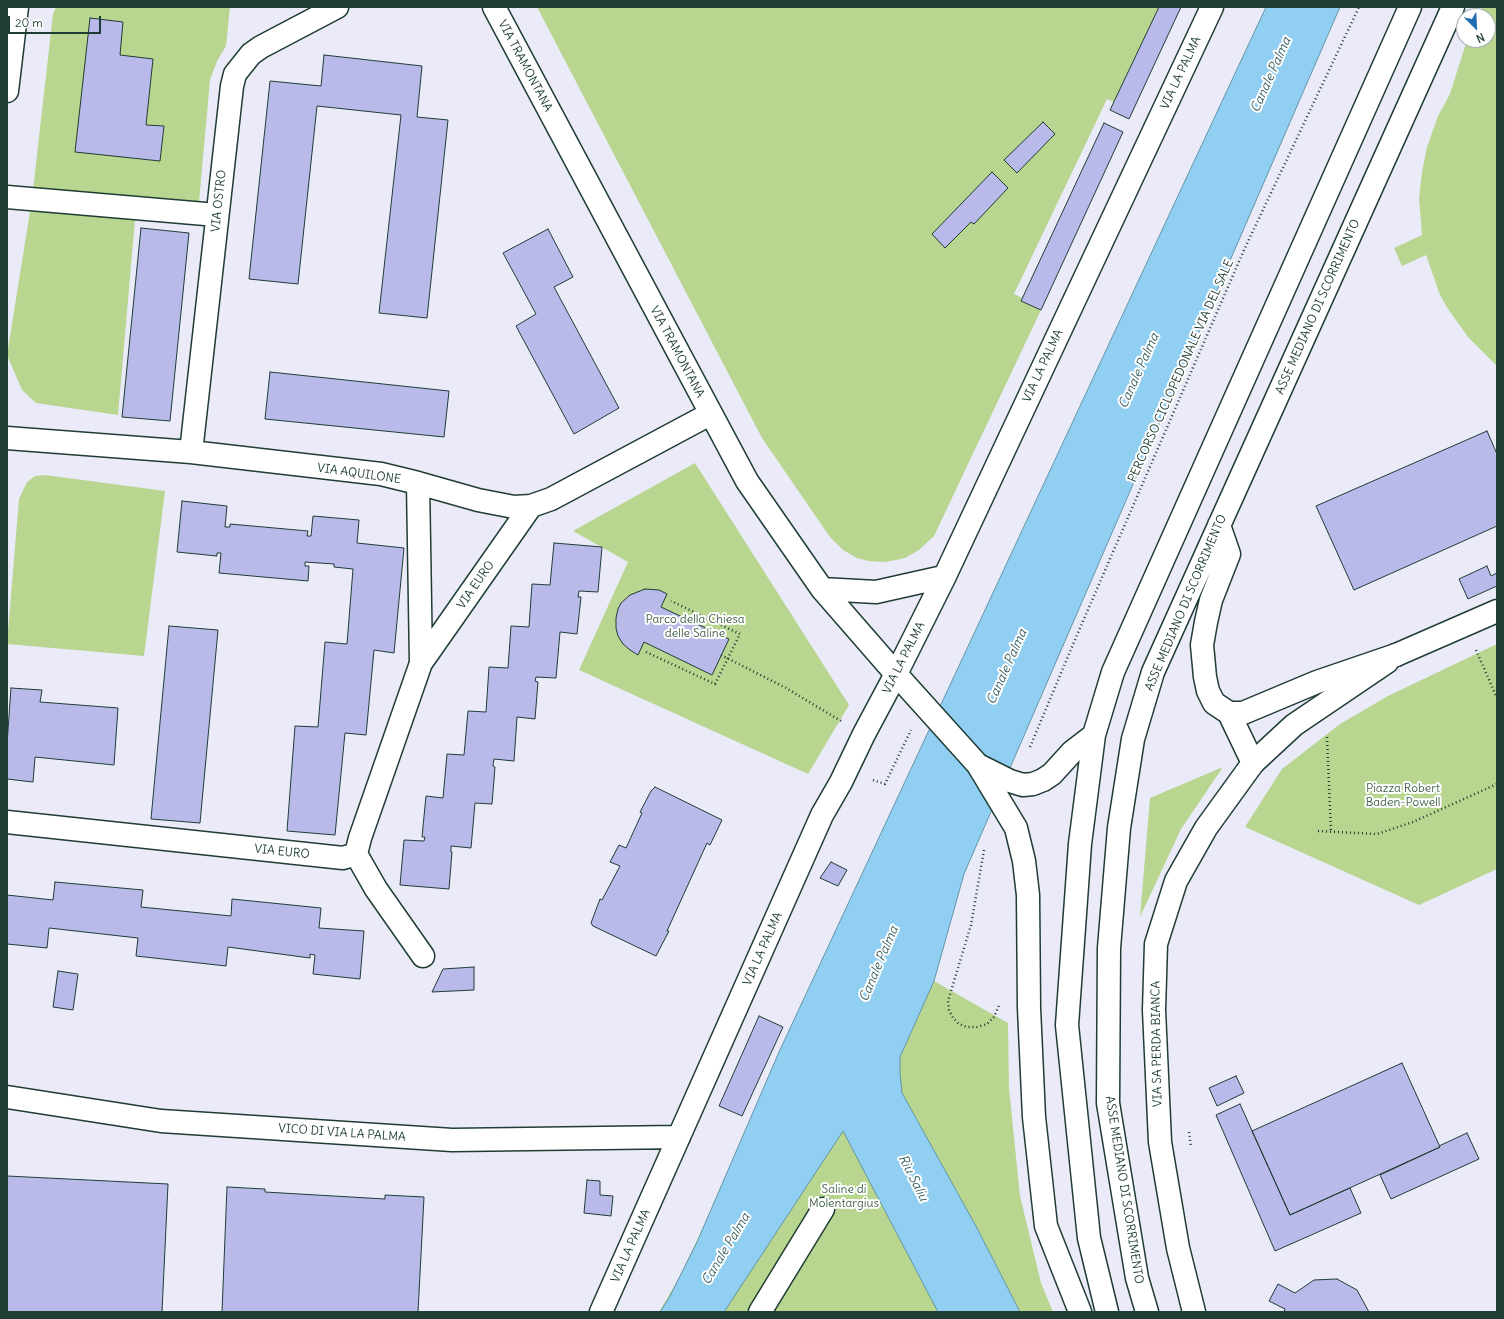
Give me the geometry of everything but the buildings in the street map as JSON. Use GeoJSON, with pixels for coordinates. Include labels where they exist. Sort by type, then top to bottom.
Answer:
{"type":"FeatureCollection","features":[{"type":"Feature","properties":{"kind":"main road"},"geometry":{"type":"LineString","coordinates":[[7,91],[17,7]]}},
{"type":"Feature","properties":{"kind":"main road","name":"VIA OSTRO"},"geometry":{"type":"LineString","coordinates":[[191,452],[232,86],[235,74],[251,54],[337,7]]}},
{"type":"Feature","properties":{"kind":"main road","name":"VIA TRAMONTANA"},"geometry":{"type":"LineString","coordinates":[[494,7],[747,481],[822,589],[978,765]]}},
{"type":"Feature","properties":{"kind":"main road","name":"VIA LA PALMA"},"geometry":{"type":"LineString","coordinates":[[601,1312],[822,815],[841,782],[864,734],[896,674],[943,577],[1212,7]]}},
{"type":"Feature","properties":{"kind":"main road"},"geometry":{"type":"LineString","coordinates":[[1107,1312],[1089,1238],[1067,1025],[1080,844],[1094,735],[1113,672],[1410,7]]}},
{"type":"Feature","properties":{"kind":"main road","name":"ASSE MEDIANO DI SCORRIMENTO"},"geometry":{"type":"LineString","coordinates":[[1147,1312],[1137,1278],[1108,1103],[1109,948],[1119,828],[1133,739],[1153,672],[1453,7]]}},
{"type":"Feature","properties":{"kind":"main road"},"geometry":{"type":"LineString","coordinates":[[7,197],[217,215]]}},
{"type":"Feature","properties":{"kind":"main road","name":"VIA AQUILONE"},"geometry":{"type":"LineString","coordinates":[[7,438],[191,452],[381,474],[478,500],[514,506],[531,506],[551,499],[710,414]]}},
{"type":"Feature","properties":{"kind":"main road","name":"VIA EURO"},"geometry":{"type":"LineString","coordinates":[[418,483],[421,663]]}},
{"type":"Feature","properties":{"kind":"main road","name":"VIA EURO"},"geometry":{"type":"LineString","coordinates":[[7,822],[343,858],[356,854],[360,838],[421,663],[531,506]]}},
{"type":"Feature","properties":{"kind":"main road"},"geometry":{"type":"LineString","coordinates":[[1219,525],[1229,554],[1211,600],[1202,645],[1204,669],[1208,691],[1214,703],[1228,714],[1253,763]]}},
{"type":"Feature","properties":{"kind":"main road"},"geometry":{"type":"LineString","coordinates":[[822,589],[876,592],[943,577]]}},
{"type":"Feature","properties":{"kind":"main road"},"geometry":{"type":"LineString","coordinates":[[1228,714],[1243,713],[1317,682],[1396,655],[1497,611]]}},
{"type":"Feature","properties":{"kind":"main road","name":"VIA SA PERDA BIANCA"},"geometry":{"type":"LineString","coordinates":[[1194,1312],[1178,1248],[1160,1142],[1154,1010],[1156,944],[1176,881],[1206,828],[1253,763],[1294,725],[1396,655]]}},
{"type":"Feature","properties":{"kind":"main road"},"geometry":{"type":"LineString","coordinates":[[978,765],[1010,781],[1023,785],[1033,784],[1052,774],[1072,752],[1094,735]]}},
{"type":"Feature","properties":{"kind":"main road"},"geometry":{"type":"LineString","coordinates":[[978,765],[1016,828],[1024,860],[1028,895],[1029,1008],[1034,1117],[1046,1226],[1080,1312]]}},
{"type":"Feature","properties":{"kind":"main road"},"geometry":{"type":"LineString","coordinates":[[356,854],[376,889],[423,956]]}},
{"type":"Feature","properties":{"kind":"main road","name":"VICO DI VIA LA PALMA"},"geometry":{"type":"LineString","coordinates":[[7,1097],[162,1121],[452,1140],[679,1137]]}},
{"type":"Feature","properties":{"kind":"main road"},"geometry":{"type":"LineString","coordinates":[[760,1312],[823,1209]]}},
{"type":"Feature","properties":{"kind":"path","name":"PERCORSO CICLOPEDONALE VIA DEL SALE"},"geometry":{"type":"LineString","coordinates":[[1030,748],[1083,620],[1244,250],[1358,7]]}},
{"type":"Feature","properties":{"kind":"path"},"geometry":{"type":"LineString","coordinates":[[646,652],[715,684],[740,634],[671,601]]}},
{"type":"Feature","properties":{"kind":"path"},"geometry":{"type":"LineString","coordinates":[[1475,648],[1497,698]]}},
{"type":"Feature","properties":{"kind":"path"},"geometry":{"type":"LineString","coordinates":[[721,655],[786,688],[864,734]]}},
{"type":"Feature","properties":{"kind":"path"},"geometry":{"type":"LineString","coordinates":[[872,780],[885,784],[913,726]]}},
{"type":"Feature","properties":{"kind":"path"},"geometry":{"type":"LineString","coordinates":[[1327,734],[1331,832]]}},
{"type":"Feature","properties":{"kind":"path"},"geometry":{"type":"LineString","coordinates":[[1318,831],[1377,834],[1413,822],[1497,784]]}},
{"type":"Feature","properties":{"kind":"path"},"geometry":{"type":"LineString","coordinates":[[984,850],[971,925],[948,1001],[949,1010],[953,1018],[959,1024],[967,1027],[977,1027],[987,1024],[994,1017],[1001,1001]]}},
{"type":"Feature","properties":{"kind":"path"},"geometry":{"type":"LineString","coordinates":[[1189,1130],[1192,1153]]}},
{"type":"Feature","properties":{"kind":"green space"},"geometry":{"type":"Polygon","coordinates":[[[56,7],[230,7],[226,46],[217,61],[210,80],[198,213],[136,208],[118,415],[36,403],[22,390],[7,355],[32,199],[53,14],[56,7]]]}},
{"type":"Feature","properties":{"kind":"green space"},"geometry":{"type":"Polygon","coordinates":[[[537,7],[1159,7],[1114,102],[1107,99],[1014,294],[1022,298],[1021,301],[1041,310],[934,536],[919,550],[905,558],[896,560],[884,562],[868,561],[857,558],[843,550],[830,537],[762,438],[537,7]]]}},
{"type":"Feature","properties":{"kind":"green space"},"geometry":{"type":"Polygon","coordinates":[[[1497,7],[1497,366],[1468,337],[1448,309],[1440,295],[1426,255],[1402,266],[1394,248],[1422,235],[1419,198],[1427,147],[1438,116],[1450,94],[1464,48],[1496,48],[1496,8],[1482,8],[1497,7]]]}},
{"type":"Feature","properties":{"kind":"green space","name":"Parco della Chiesa delle Saline"},"geometry":{"type":"Polygon","coordinates":[[[695,463],[849,705],[808,774],[579,670],[628,562],[573,531],[695,463]]]}},
{"type":"Feature","properties":{"kind":"green space"},"geometry":{"type":"Polygon","coordinates":[[[45,475],[165,491],[144,656],[7,644],[19,499],[27,482],[35,476],[45,475]]]}},
{"type":"Feature","properties":{"kind":"green space","name":"Piazza Robert Baden-Powell"},"geometry":{"type":"Polygon","coordinates":[[[1497,644],[1497,869],[1419,905],[1245,827],[1282,769],[1340,724],[1388,696],[1497,644]]]}},
{"type":"Feature","properties":{"kind":"green space"},"geometry":{"type":"Polygon","coordinates":[[[1223,767],[1181,829],[1140,917],[1150,798],[1223,767]]]}},
{"type":"Feature","properties":{"kind":"green space","name":"Saline di Molentargius"},"geometry":{"type":"Polygon","coordinates":[[[934,981],[1008,1023],[1009,1088],[1020,1196],[1041,1283],[1053,1312],[1020,1312],[973,1221],[1008,1312],[659,1312],[679,1278],[741,1149],[904,1047],[934,981]]]}},
{"type":"Feature","properties":{"kind":"water"},"geometry":{"type":"Polygon","coordinates":[[[1266,7],[1340,7],[964,874],[934,981],[900,1057],[902,1093],[977,1228],[1020,1312],[938,1312],[843,1131],[724,1312],[660,1312],[669,1298],[697,1242],[779,1052],[1266,7]]]}},
{"type":"Feature","properties":{"kind":"water label","name":"Canale Palma"},"geometry":{"type":"Point","coordinates":[1271,75]}},
{"type":"Feature","properties":{"kind":"water label","name":"Canale Palma"},"geometry":{"type":"Point","coordinates":[1139,371]}},
{"type":"Feature","properties":{"kind":"water label","name":"Canale Palma"},"geometry":{"type":"Point","coordinates":[1007,667]}},
{"type":"Feature","properties":{"kind":"water label","name":"Canale Palma"},"geometry":{"type":"Point","coordinates":[879,964]}},
{"type":"Feature","properties":{"kind":"water label","name":"Riu Saliu"},"geometry":{"type":"Point","coordinates":[913,1178]}},
{"type":"Feature","properties":{"kind":"water label","name":"Canale Palma"},"geometry":{"type":"Point","coordinates":[726,1249]}}]}
